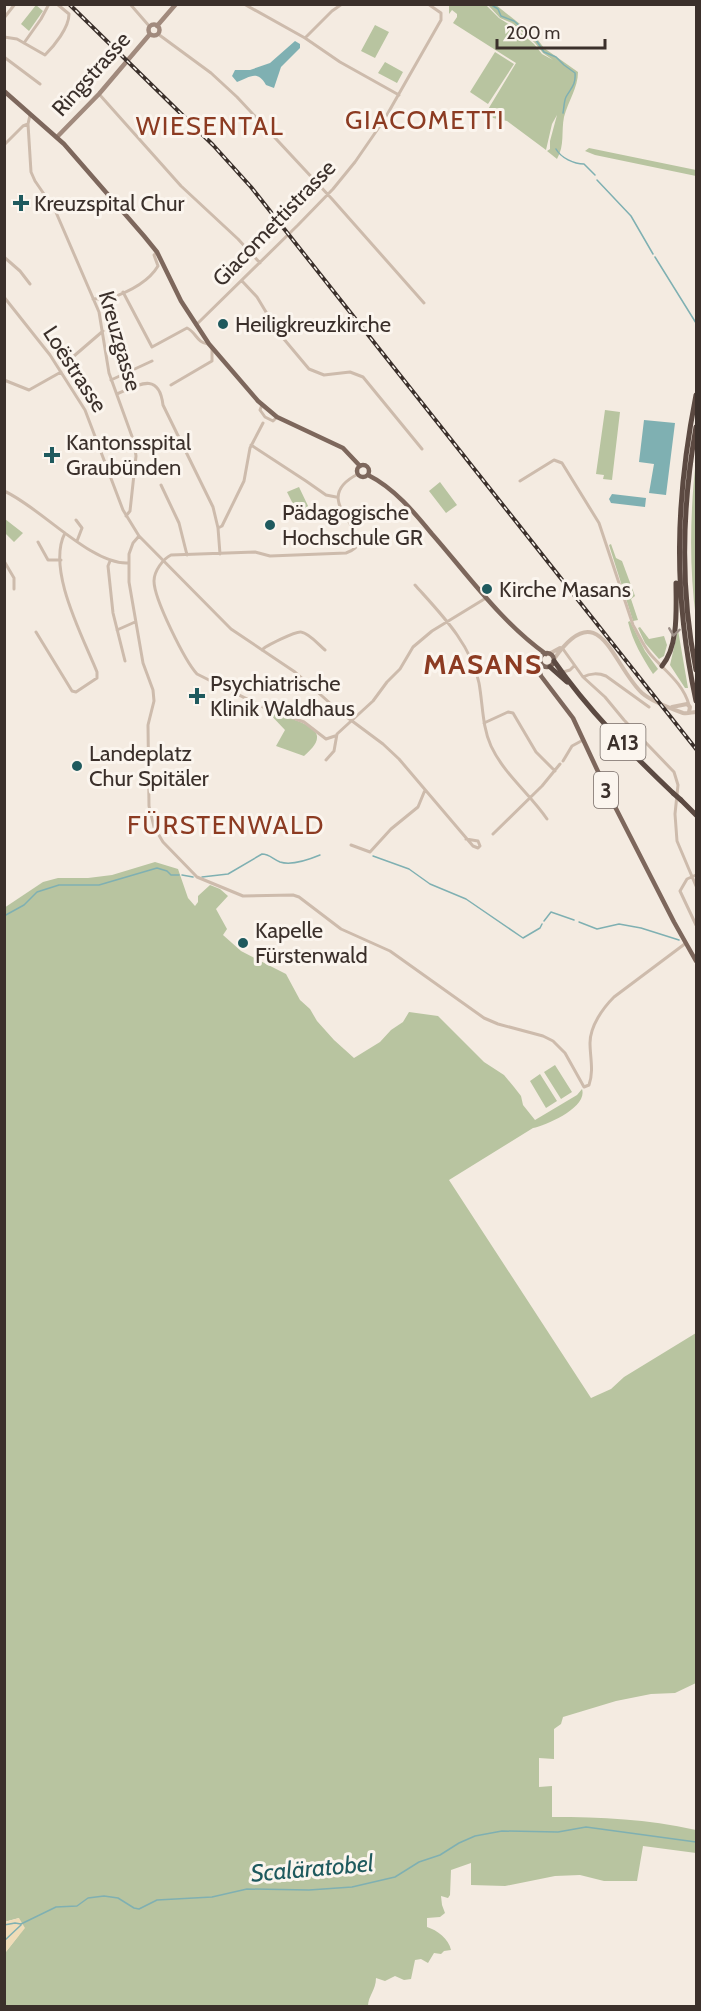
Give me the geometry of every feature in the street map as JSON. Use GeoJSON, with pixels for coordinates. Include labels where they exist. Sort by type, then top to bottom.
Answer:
{"type":"FeatureCollection","features":[{"type":"Feature","properties":{"kind":"highway"},"geometry":{"type":"LineString","coordinates":[[662,666],[668,656],[674,632],[675,555],[683,471],[696,395]]}},
{"type":"Feature","properties":{"kind":"highway"},"geometry":{"type":"LineString","coordinates":[[696,427],[687,494],[685,563],[689,625],[696,670]]}},
{"type":"Feature","properties":{"kind":"highway"},"geometry":{"type":"LineString","coordinates":[[678,538],[683,622],[696,702]]}},
{"type":"Feature","properties":{"kind":"highway","name":"A13"},"geometry":{"type":"LineString","coordinates":[[551,664],[563,672],[575,689]]}},
{"type":"Feature","properties":{"kind":"highway","name":"A13"},"geometry":{"type":"LineString","coordinates":[[551,664],[615,734],[696,814]]}},
{"type":"Feature","properties":{"kind":"main road","name":"Ringstrasse"},"geometry":{"type":"LineString","coordinates":[[157,26],[176,4]]}},
{"type":"Feature","properties":{"kind":"main road"},"geometry":{"type":"LineString","coordinates":[[153,25],[157,26],[158,34],[153,36],[148,30],[153,25]]}},
{"type":"Feature","properties":{"kind":"main road","name":"Ringstrasse"},"geometry":{"type":"LineString","coordinates":[[57,137],[99,94],[150,34]]}},
{"type":"Feature","properties":{"kind":"main road","name":"3"},"geometry":{"type":"LineString","coordinates":[[4,91],[57,137],[157,252],[196,325],[210,346],[262,405],[277,417],[343,448],[360,466],[367,466],[368,475]]}},
{"type":"Feature","properties":{"kind":"main road"},"geometry":{"type":"LineString","coordinates":[[358,474],[357,470],[360,466]]}},
{"type":"Feature","properties":{"kind":"main road","name":"3"},"geometry":{"type":"LineString","coordinates":[[358,474],[363,477],[368,475],[384,484],[419,519],[486,598],[534,646],[548,654]]}},
{"type":"Feature","properties":{"kind":"main road","name":"3"},"geometry":{"type":"LineString","coordinates":[[534,646],[541,660],[540,671],[544,679],[570,713],[608,793],[696,961]]}},
{"type":"Feature","properties":{"kind":"main road"},"geometry":{"type":"LineString","coordinates":[[548,654],[551,664],[541,660],[548,654]]}},
{"type":"Feature","properties":{"kind":"main road"},"geometry":{"type":"LineString","coordinates":[[544,679],[543,671],[551,664]]}},
{"type":"Feature","properties":{"kind":"street"},"geometry":{"type":"LineString","coordinates":[[4,18],[15,4]]}},
{"type":"Feature","properties":{"kind":"street"},"geometry":{"type":"LineString","coordinates":[[24,43],[49,4]]}},
{"type":"Feature","properties":{"kind":"street"},"geometry":{"type":"LineString","coordinates":[[4,37],[24,43],[45,55],[62,32],[70,16],[57,4]]}},
{"type":"Feature","properties":{"kind":"street"},"geometry":{"type":"LineString","coordinates":[[130,4],[150,27]]}},
{"type":"Feature","properties":{"kind":"street"},"geometry":{"type":"LineString","coordinates":[[244,4],[399,95]]}},
{"type":"Feature","properties":{"kind":"street"},"geometry":{"type":"LineString","coordinates":[[305,38],[336,4]]}},
{"type":"Feature","properties":{"kind":"street"},"geometry":{"type":"LineString","coordinates":[[332,10],[342,4]]}},
{"type":"Feature","properties":{"kind":"street","name":"Giacomettistrasse"},"geometry":{"type":"LineString","coordinates":[[196,325],[243,281],[327,195],[369,143],[441,20],[441,14],[429,4]]}},
{"type":"Feature","properties":{"kind":"street"},"geometry":{"type":"LineString","coordinates":[[158,34],[229,89],[424,303]]}},
{"type":"Feature","properties":{"kind":"street"},"geometry":{"type":"LineString","coordinates":[[4,57],[40,84]]}},
{"type":"Feature","properties":{"kind":"street"},"geometry":{"type":"LineString","coordinates":[[99,94],[182,186],[260,263]]}},
{"type":"Feature","properties":{"kind":"street","name":"Kreuzgasse"},"geometry":{"type":"LineString","coordinates":[[32,113],[28,117],[32,177],[55,210],[99,312],[111,380],[136,451],[130,512],[126,516]]}},
{"type":"Feature","properties":{"kind":"street"},"geometry":{"type":"LineString","coordinates":[[4,145],[28,124]]}},
{"type":"Feature","properties":{"kind":"street"},"geometry":{"type":"LineString","coordinates":[[93,299],[96,297],[105,300],[140,285],[154,273],[158,266],[154,255],[157,252]]}},
{"type":"Feature","properties":{"kind":"street"},"geometry":{"type":"LineString","coordinates":[[4,257],[20,271],[30,284]]}},
{"type":"Feature","properties":{"kind":"street"},"geometry":{"type":"LineString","coordinates":[[243,281],[257,297],[278,332],[307,368],[319,374],[350,372],[363,377],[422,449]]}},
{"type":"Feature","properties":{"kind":"street"},"geometry":{"type":"LineString","coordinates":[[123,292],[152,347],[187,328],[200,342],[210,346],[212,361],[171,385]]}},
{"type":"Feature","properties":{"kind":"street","name":"Loëstrasse"},"geometry":{"type":"LineString","coordinates":[[4,297],[61,372],[88,415],[126,516],[139,536],[225,623],[295,672],[351,721],[383,744],[466,839]]}},
{"type":"Feature","properties":{"kind":"street"},"geometry":{"type":"LineString","coordinates":[[67,362],[103,331]]}},
{"type":"Feature","properties":{"kind":"street"},"geometry":{"type":"LineString","coordinates":[[111,380],[152,361]]}},
{"type":"Feature","properties":{"kind":"street"},"geometry":{"type":"LineString","coordinates":[[4,380],[29,390],[61,372]]}},
{"type":"Feature","properties":{"kind":"street"},"geometry":{"type":"LineString","coordinates":[[117,394],[145,382],[152,383],[156,387],[162,398],[162,405],[208,494],[218,528],[220,554]]}},
{"type":"Feature","properties":{"kind":"street"},"geometry":{"type":"LineString","coordinates":[[218,528],[222,526],[244,481],[250,445],[263,423]]}},
{"type":"Feature","properties":{"kind":"street"},"geometry":{"type":"LineString","coordinates":[[250,445],[326,495],[336,497]]}},
{"type":"Feature","properties":{"kind":"street"},"geometry":{"type":"LineString","coordinates":[[520,481],[554,460],[562,463],[599,523],[633,625],[648,651],[674,678],[692,709]]}},
{"type":"Feature","properties":{"kind":"street"},"geometry":{"type":"LineString","coordinates":[[358,474],[341,487],[336,497],[357,535],[357,543],[352,551],[270,556],[258,552],[171,555],[164,560],[155,574],[156,592],[184,657],[197,674],[263,707],[300,719],[326,739],[335,736],[373,701],[400,669],[413,647],[446,622],[486,598]]}},
{"type":"Feature","properties":{"kind":"street"},"geometry":{"type":"LineString","coordinates":[[161,485],[182,530],[187,555]]}},
{"type":"Feature","properties":{"kind":"street"},"geometry":{"type":"LineString","coordinates":[[4,491],[110,561],[129,563]]}},
{"type":"Feature","properties":{"kind":"street"},"geometry":{"type":"LineString","coordinates":[[76,520],[82,528],[77,541]]}},
{"type":"Feature","properties":{"kind":"street"},"geometry":{"type":"LineString","coordinates":[[36,632],[72,691],[76,692],[98,678],[65,594],[60,544],[65,533]]}},
{"type":"Feature","properties":{"kind":"street"},"geometry":{"type":"LineString","coordinates":[[139,536],[131,546],[130,598],[143,663],[153,690],[154,701],[148,725],[151,820],[163,842],[197,878],[243,896],[296,896],[341,929],[390,951],[484,1017],[498,1024],[553,1041],[562,1049],[584,1087],[589,1085],[591,1078],[591,1037],[604,1008],[614,997],[686,943]]}},
{"type":"Feature","properties":{"kind":"street"},"geometry":{"type":"LineString","coordinates":[[38,542],[48,560],[61,560]]}},
{"type":"Feature","properties":{"kind":"street"},"geometry":{"type":"LineString","coordinates":[[4,561],[15,578],[14,589]]}},
{"type":"Feature","properties":{"kind":"street"},"geometry":{"type":"LineString","coordinates":[[110,561],[111,598],[125,661]]}},
{"type":"Feature","properties":{"kind":"street"},"geometry":{"type":"LineString","coordinates":[[415,585],[466,648],[476,671],[484,723],[490,744],[498,758],[547,819]]}},
{"type":"Feature","properties":{"kind":"street"},"geometry":{"type":"LineString","coordinates":[[117,630],[135,622]]}},
{"type":"Feature","properties":{"kind":"street"},"geometry":{"type":"LineString","coordinates":[[262,650],[266,644],[297,632],[304,633],[325,650]]}},
{"type":"Feature","properties":{"kind":"street"},"geometry":{"type":"LineString","coordinates":[[551,664],[561,648],[576,634],[586,632],[597,635],[613,651],[631,680],[643,694],[658,703],[686,714],[692,709]]}},
{"type":"Feature","properties":{"kind":"street"},"geometry":{"type":"LineString","coordinates":[[548,654],[561,648]]}},
{"type":"Feature","properties":{"kind":"street"},"geometry":{"type":"LineString","coordinates":[[561,648],[583,677],[605,697],[676,775],[678,785],[675,814],[677,841],[694,876],[696,886]]}},
{"type":"Feature","properties":{"kind":"street"},"geometry":{"type":"LineString","coordinates":[[563,672],[574,666]]}},
{"type":"Feature","properties":{"kind":"street"},"geometry":{"type":"LineString","coordinates":[[583,677],[601,674],[606,676],[649,707]]}},
{"type":"Feature","properties":{"kind":"street"},"geometry":{"type":"LineString","coordinates":[[682,712],[684,693]]}},
{"type":"Feature","properties":{"kind":"street"},"geometry":{"type":"LineString","coordinates":[[672,707],[683,705],[692,709]]}},
{"type":"Feature","properties":{"kind":"street"},"geometry":{"type":"LineString","coordinates":[[484,723],[508,712],[514,713],[536,752],[555,771]]}},
{"type":"Feature","properties":{"kind":"street"},"geometry":{"type":"LineString","coordinates":[[326,760],[334,751],[335,736]]}},
{"type":"Feature","properties":{"kind":"street"},"geometry":{"type":"LineString","coordinates":[[493,834],[555,771],[572,746],[583,740]]}},
{"type":"Feature","properties":{"kind":"street"},"geometry":{"type":"LineString","coordinates":[[351,845],[370,852],[391,829],[418,807],[425,790]]}},
{"type":"Feature","properties":{"kind":"street"},"geometry":{"type":"LineString","coordinates":[[694,876],[687,879],[680,893],[696,925]]}},
{"type":"Feature","properties":{"kind":"green space"},"geometry":{"type":"Polygon","coordinates":[[[36,5],[43,11],[29,31],[21,24],[36,5]]]}},
{"type":"Feature","properties":{"kind":"green space"},"geometry":{"type":"Polygon","coordinates":[[[449,5],[486,5],[499,18],[534,44],[542,54],[553,60],[512,23],[500,18],[488,5],[496,5],[535,36],[544,48],[578,72],[564,117],[562,144],[557,159],[547,151],[550,149],[557,115],[552,124],[546,150],[507,121],[484,116],[516,63],[453,23],[457,14],[452,10],[449,14],[449,5]]]}},
{"type":"Feature","properties":{"kind":"green space"},"geometry":{"type":"Polygon","coordinates":[[[375,25],[389,32],[375,58],[361,51],[375,25]]]}},
{"type":"Feature","properties":{"kind":"green space"},"geometry":{"type":"Polygon","coordinates":[[[495,52],[514,64],[488,104],[470,92],[495,52]]]}},
{"type":"Feature","properties":{"kind":"green space"},"geometry":{"type":"Polygon","coordinates":[[[385,62],[403,72],[397,83],[378,73],[385,62]]]}},
{"type":"Feature","properties":{"kind":"green space"},"geometry":{"type":"Polygon","coordinates":[[[589,148],[696,170],[696,176],[595,155],[585,151],[589,148]]]}},
{"type":"Feature","properties":{"kind":"green space"},"geometry":{"type":"Polygon","coordinates":[[[605,410],[620,412],[612,480],[603,479],[604,475],[596,474],[605,410]]]}},
{"type":"Feature","properties":{"kind":"green space"},"geometry":{"type":"Polygon","coordinates":[[[696,459],[696,619],[691,539],[696,459]]]}},
{"type":"Feature","properties":{"kind":"green space"},"geometry":{"type":"Polygon","coordinates":[[[440,482],[457,505],[446,513],[429,491],[440,482]]]}},
{"type":"Feature","properties":{"kind":"green space"},"geometry":{"type":"Polygon","coordinates":[[[299,487],[309,508],[298,514],[287,492],[299,487]]]}},
{"type":"Feature","properties":{"kind":"green space"},"geometry":{"type":"Polygon","coordinates":[[[5,519],[23,533],[14,542],[5,533],[5,519]]]}},
{"type":"Feature","properties":{"kind":"green space"},"geometry":{"type":"Polygon","coordinates":[[[611,544],[616,558],[622,561],[635,596],[631,599],[638,620],[633,621],[609,545],[611,544]]]}},
{"type":"Feature","properties":{"kind":"green space"},"geometry":{"type":"Polygon","coordinates":[[[630,621],[645,651],[658,669],[653,674],[635,643],[628,622],[630,621]]]}},
{"type":"Feature","properties":{"kind":"green space"},"geometry":{"type":"Polygon","coordinates":[[[640,627],[649,639],[664,636],[667,645],[664,656],[659,659],[645,643],[638,628],[640,627]]]}},
{"type":"Feature","properties":{"kind":"green space"},"geometry":{"type":"Polygon","coordinates":[[[678,630],[688,688],[685,688],[670,665],[678,630]]]}},
{"type":"Feature","properties":{"kind":"green space"},"geometry":{"type":"Polygon","coordinates":[[[267,711],[310,727],[317,736],[313,747],[304,756],[276,746],[285,730],[267,711]]]}},
{"type":"Feature","properties":{"kind":"green space"},"geometry":{"type":"Polygon","coordinates":[[[155,862],[178,869],[188,898],[195,906],[198,896],[210,885],[220,889],[228,896],[216,909],[227,929],[223,935],[241,951],[286,974],[300,1000],[310,1009],[317,1021],[354,1058],[380,1042],[391,1030],[403,1022],[409,1012],[438,1016],[484,1062],[504,1075],[521,1096],[523,1105],[535,1120],[577,1095],[582,1089],[579,1102],[565,1114],[533,1128],[449,1180],[591,1398],[611,1389],[624,1377],[696,1333],[696,1683],[675,1693],[651,1694],[616,1701],[563,1717],[561,1724],[554,1729],[554,1759],[539,1758],[539,1787],[552,1786],[552,1817],[624,1819],[696,1830],[696,1853],[643,1846],[637,1881],[604,1881],[580,1875],[555,1876],[505,1886],[471,1885],[471,1863],[451,1870],[450,1895],[448,1898],[441,1896],[445,1913],[440,1917],[427,1918],[427,1927],[442,1936],[448,1942],[451,1950],[441,1954],[434,1953],[428,1963],[421,1959],[415,1960],[411,1979],[404,1980],[395,1976],[385,1981],[376,1978],[368,2006],[5,2006],[5,1953],[19,1935],[19,1918],[4,1922],[4,908],[43,882],[58,878],[112,875],[155,862]]]}},
{"type":"Feature","properties":{"kind":"green space"},"geometry":{"type":"Polygon","coordinates":[[[555,1065],[572,1092],[561,1099],[544,1072],[555,1065]]]}},
{"type":"Feature","properties":{"kind":"green space"},"geometry":{"type":"Polygon","coordinates":[[[540,1074],[557,1101],[546,1108],[530,1081],[540,1074]]]}},
{"type":"Feature","properties":{"kind":"sand"},"geometry":{"type":"Polygon","coordinates":[[[19,1918],[25,1928],[5,1953],[5,1922],[19,1918]]]}},
{"type":"Feature","properties":{"kind":"water"},"geometry":{"type":"Polygon","coordinates":[[[295,41],[300,44],[300,48],[281,67],[274,88],[266,85],[256,76],[237,82],[232,76],[235,70],[250,70],[270,63],[295,41]]]}},
{"type":"Feature","properties":{"kind":"water"},"geometry":{"type":"Polygon","coordinates":[[[644,420],[675,423],[666,495],[649,493],[654,464],[639,462],[644,420]]]}},
{"type":"Feature","properties":{"kind":"water"},"geometry":{"type":"Polygon","coordinates":[[[612,494],[646,498],[645,507],[611,503],[609,499],[612,494]]]}},
{"type":"Feature","properties":{"kind":"waterway"},"geometry":{"type":"LineString","coordinates":[[490,4],[498,9],[501,16],[514,21],[536,40],[544,52],[556,57],[575,73],[574,83],[565,99],[563,113]]}},
{"type":"Feature","properties":{"kind":"waterway"},"geometry":{"type":"LineString","coordinates":[[556,149],[568,160],[584,164],[595,175]]}},
{"type":"Feature","properties":{"kind":"waterway"},"geometry":{"type":"LineString","coordinates":[[597,180],[631,216],[653,254]]}},
{"type":"Feature","properties":{"kind":"waterway"},"geometry":{"type":"LineString","coordinates":[[655,257],[696,323]]}},
{"type":"Feature","properties":{"kind":"waterway"},"geometry":{"type":"LineString","coordinates":[[202,877],[228,874],[262,854],[280,862],[290,863],[320,855]]}},
{"type":"Feature","properties":{"kind":"waterway"},"geometry":{"type":"LineString","coordinates":[[373,856],[409,869],[430,884],[466,899],[523,938],[540,928],[542,924]]}},
{"type":"Feature","properties":{"kind":"waterway"},"geometry":{"type":"LineString","coordinates":[[4,916],[24,905],[37,892],[59,885],[99,885],[157,868],[171,875],[179,875]]}},
{"type":"Feature","properties":{"kind":"waterway"},"geometry":{"type":"LineString","coordinates":[[182,875],[193,877]]}},
{"type":"Feature","properties":{"kind":"waterway"},"geometry":{"type":"LineString","coordinates":[[544,921],[551,912],[574,920]]}},
{"type":"Feature","properties":{"kind":"waterway"},"geometry":{"type":"LineString","coordinates":[[579,922],[597,929],[619,924],[641,928],[679,940]]}},
{"type":"Feature","properties":{"kind":"waterway","name":"Scaläratobel"},"geometry":{"type":"LineString","coordinates":[[4,1925],[21,1924],[56,1907],[77,1906],[88,1898],[104,1896],[118,1898],[139,1909],[157,1900],[212,1897],[247,1889],[309,1890],[352,1887],[395,1877],[419,1862],[440,1855],[475,1836],[502,1831],[558,1832],[586,1827],[696,1842]]}},
{"type":"Feature","properties":{"kind":"waterway"},"geometry":{"type":"LineString","coordinates":[[4,1941],[21,1925]]}},
{"type":"Feature","properties":{"kind":"railway"},"geometry":{"type":"LineString","coordinates":[[69,4],[213,145],[251,187],[696,749]]}},
{"type":"Feature","properties":{"kind":"place","name":"Kreuzspital Chur"},"geometry":{"type":"Point","coordinates":[21,203]}},
{"type":"Feature","properties":{"kind":"place","name":"Heiligkreuzkirche"},"geometry":{"type":"Point","coordinates":[223,324]}},
{"type":"Feature","properties":{"kind":"place","name":"Kantonsspital Graubünden"},"geometry":{"type":"Point","coordinates":[52,455]}},
{"type":"Feature","properties":{"kind":"place","name":"Pädagogische Hochschule GR"},"geometry":{"type":"Point","coordinates":[270,525]}},
{"type":"Feature","properties":{"kind":"place","name":"Kirche Masans"},"geometry":{"type":"Point","coordinates":[487,589]}},
{"type":"Feature","properties":{"kind":"place","name":"Psychiatrische Klinik Waldhaus"},"geometry":{"type":"Point","coordinates":[197,696]}},
{"type":"Feature","properties":{"kind":"place","name":"Landeplatz Chur Spitäler"},"geometry":{"type":"Point","coordinates":[77,766]}},
{"type":"Feature","properties":{"kind":"place","name":"Kapelle Fürstenwald"},"geometry":{"type":"Point","coordinates":[243,943]}},
{"type":"Feature","properties":{"kind":"district","name":"GIACOMETTI"},"geometry":{"type":"Point","coordinates":[425,120]}},
{"type":"Feature","properties":{"kind":"district","name":"WIESENTAL"},"geometry":{"type":"Point","coordinates":[210,126]}},
{"type":"Feature","properties":{"kind":"district","name":"MASANS"},"geometry":{"type":"Point","coordinates":[483,664]}},
{"type":"Feature","properties":{"kind":"district","name":"FÜRSTENWALD"},"geometry":{"type":"Point","coordinates":[226,825]}}]}
